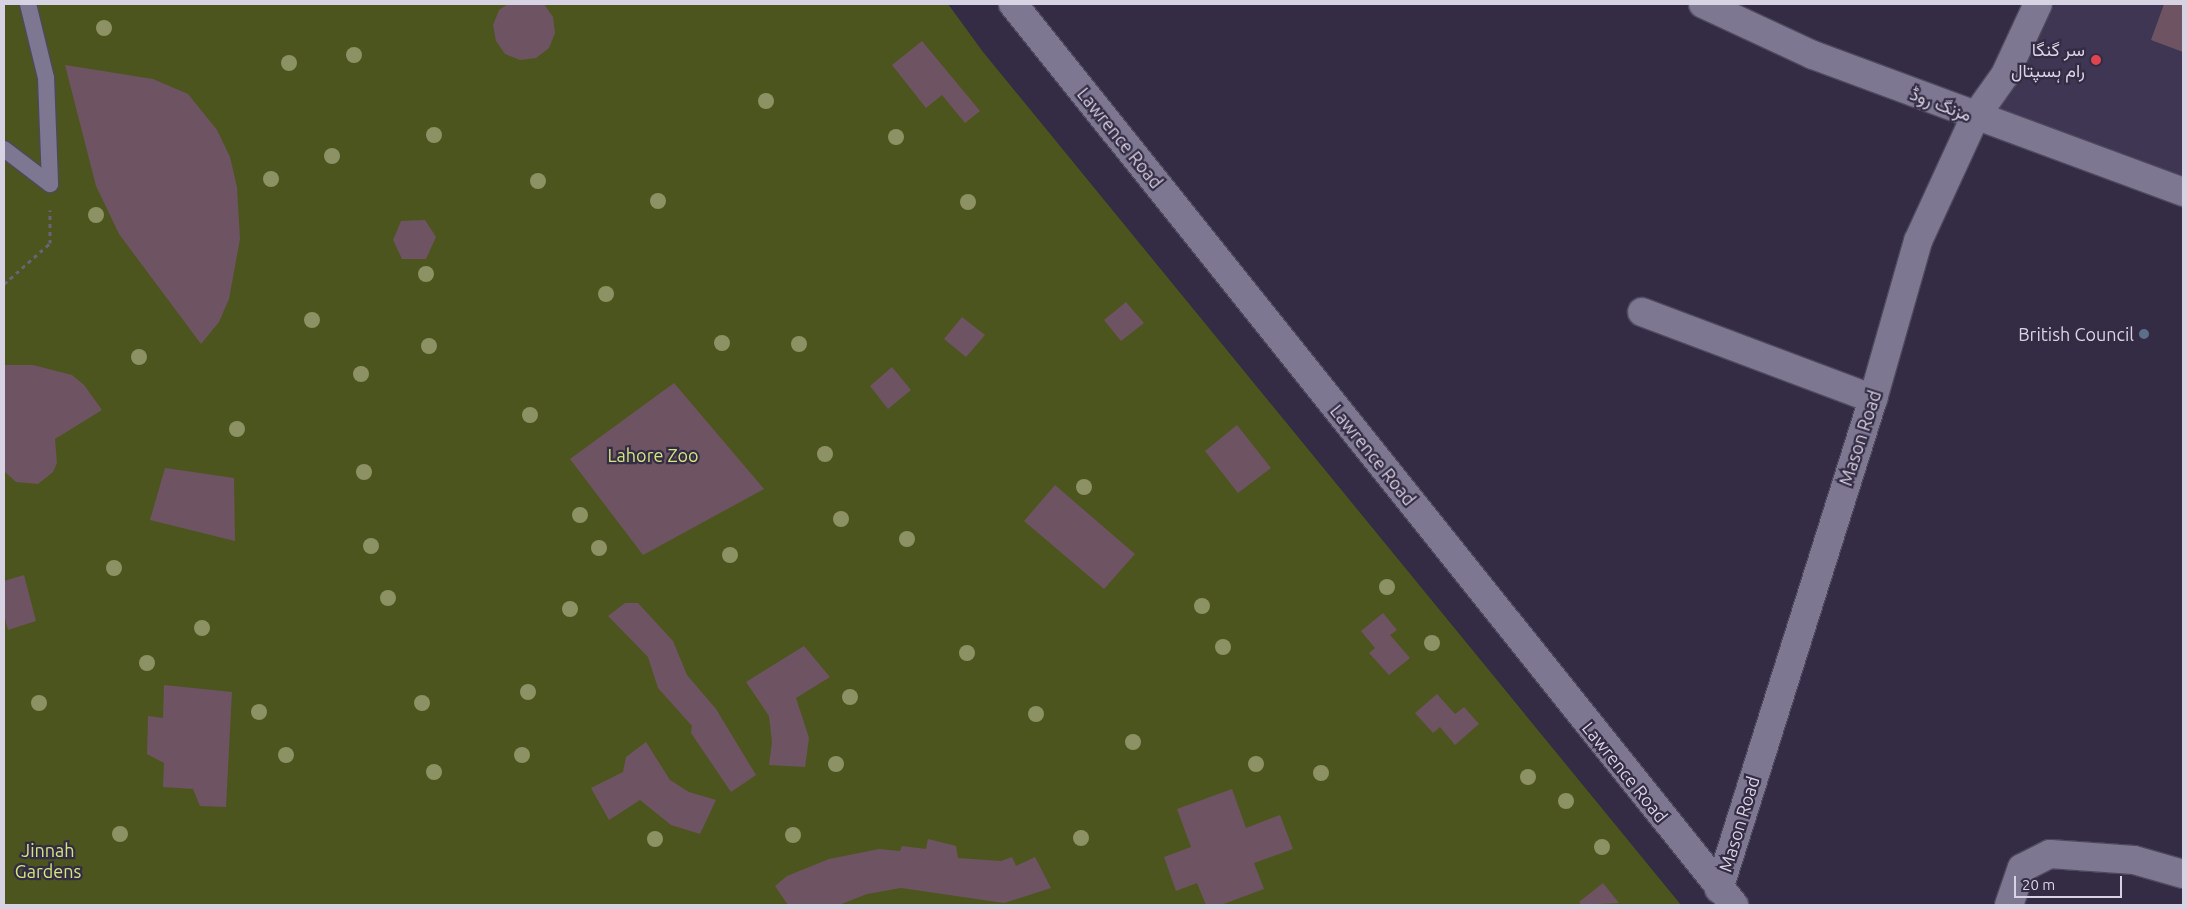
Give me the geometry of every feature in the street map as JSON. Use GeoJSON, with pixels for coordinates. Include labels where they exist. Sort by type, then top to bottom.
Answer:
{"type":"FeatureCollection","features":[{"type":"Feature","properties":{"kind":"main road","name":"Lawrence Road"},"geometry":{"type":"LineString","coordinates":[[1013,4],[1726,897]]}},
{"type":"Feature","properties":{"kind":"main road","name":"مزنگ روڈ"},"geometry":{"type":"LineString","coordinates":[[1703,4],[1813,55],[1975,117],[2183,192]]}},
{"type":"Feature","properties":{"kind":"main road","name":"Mason Road"},"geometry":{"type":"LineString","coordinates":[[1726,897],[1918,241],[1975,117],[2005,75],[2038,4]]}},
{"type":"Feature","properties":{"kind":"main road"},"geometry":{"type":"LineString","coordinates":[[1642,312],[1873,399]]}},
{"type":"Feature","properties":{"kind":"main road"},"geometry":{"type":"LineString","coordinates":[[2009,905],[2022,868],[2050,854],[2134,860],[2183,874]]}},
{"type":"Feature","properties":{"kind":"lane"},"geometry":{"type":"LineString","coordinates":[[28,4],[46,78],[50,184]]}},
{"type":"Feature","properties":{"kind":"lane"},"geometry":{"type":"LineString","coordinates":[[4,149],[50,184]]}},
{"type":"Feature","properties":{"kind":"path"},"geometry":{"type":"LineString","coordinates":[[4,284],[50,243],[50,184]]}},
{"type":"Feature","properties":{"kind":"shaded area","name":"سر گنگا رام ہسپتال"},"geometry":{"type":"Polygon","coordinates":[[[2043,4],[2183,4],[2183,192],[1975,117],[2043,4]]]}},
{"type":"Feature","properties":{"kind":"green space","name":"Lahore Zoo"},"geometry":{"type":"Polygon","coordinates":[[[4,4],[948,4],[983,52],[1681,905],[4,905],[4,4]]]}},
{"type":"Feature","properties":{"kind":"building"},"geometry":{"type":"Polygon","coordinates":[[[508,4],[544,4],[553,17],[555,33],[549,48],[536,58],[520,60],[505,54],[496,41],[493,25],[499,10],[508,4]]]}},
{"type":"Feature","properties":{"kind":"building"},"geometry":{"type":"Polygon","coordinates":[[[2164,4],[2183,4],[2183,52],[2151,40],[2164,4]]]}},
{"type":"Feature","properties":{"kind":"building"},"geometry":{"type":"Polygon","coordinates":[[[922,41],[980,111],[965,123],[942,95],[926,108],[892,65],[922,41]]]}},
{"type":"Feature","properties":{"kind":"building"},"geometry":{"type":"Polygon","coordinates":[[[65,65],[153,79],[188,94],[217,130],[230,157],[237,187],[240,239],[229,299],[219,322],[201,344],[119,234],[96,186],[65,65]]]}},
{"type":"Feature","properties":{"kind":"building"},"geometry":{"type":"Polygon","coordinates":[[[425,220],[436,237],[426,259],[402,259],[393,240],[401,221],[425,220]]]}},
{"type":"Feature","properties":{"kind":"building"},"geometry":{"type":"Polygon","coordinates":[[[1126,302],[1144,323],[1121,341],[1104,320],[1126,302]]]}},
{"type":"Feature","properties":{"kind":"building"},"geometry":{"type":"Polygon","coordinates":[[[962,317],[985,335],[966,357],[944,339],[962,317]]]}},
{"type":"Feature","properties":{"kind":"building"},"geometry":{"type":"Polygon","coordinates":[[[4,365],[33,365],[72,375],[84,385],[102,410],[55,439],[57,463],[53,472],[38,484],[16,482],[4,471],[4,365]]]}},
{"type":"Feature","properties":{"kind":"building"},"geometry":{"type":"Polygon","coordinates":[[[892,367],[911,390],[888,409],[870,386],[892,367]]]}},
{"type":"Feature","properties":{"kind":"building"},"geometry":{"type":"Polygon","coordinates":[[[674,383],[764,489],[643,555],[570,459],[674,383]]]}},
{"type":"Feature","properties":{"kind":"building"},"geometry":{"type":"Polygon","coordinates":[[[1237,425],[1271,468],[1238,493],[1205,451],[1237,425]]]}},
{"type":"Feature","properties":{"kind":"building"},"geometry":{"type":"Polygon","coordinates":[[[165,468],[234,478],[235,541],[150,520],[165,468]]]}},
{"type":"Feature","properties":{"kind":"building"},"geometry":{"type":"Polygon","coordinates":[[[1055,485],[1135,554],[1104,589],[1024,521],[1055,485]]]}},
{"type":"Feature","properties":{"kind":"building"},"geometry":{"type":"Polygon","coordinates":[[[24,575],[36,621],[8,630],[4,614],[4,581],[24,575]]]}},
{"type":"Feature","properties":{"kind":"building"},"geometry":{"type":"Polygon","coordinates":[[[625,603],[638,603],[673,641],[687,675],[716,709],[756,775],[731,792],[691,733],[692,726],[658,688],[648,657],[608,616],[625,603]]]}},
{"type":"Feature","properties":{"kind":"building"},"geometry":{"type":"Polygon","coordinates":[[[1383,613],[1397,630],[1390,635],[1410,658],[1389,675],[1369,653],[1375,648],[1361,631],[1383,613]]]}},
{"type":"Feature","properties":{"kind":"building"},"geometry":{"type":"Polygon","coordinates":[[[804,646],[830,677],[796,698],[809,738],[805,767],[769,765],[772,742],[769,716],[746,682],[804,646]]]}},
{"type":"Feature","properties":{"kind":"building"},"geometry":{"type":"Polygon","coordinates":[[[164,685],[232,692],[226,807],[200,806],[193,789],[163,787],[164,763],[147,754],[148,716],[163,718],[164,685]]]}},
{"type":"Feature","properties":{"kind":"building"},"geometry":{"type":"Polygon","coordinates":[[[1437,694],[1455,714],[1464,707],[1479,724],[1455,745],[1440,727],[1433,733],[1415,713],[1437,694]]]}},
{"type":"Feature","properties":{"kind":"building"},"geometry":{"type":"Polygon","coordinates":[[[646,742],[670,780],[689,792],[716,800],[700,834],[671,825],[640,800],[609,820],[591,788],[623,772],[626,757],[646,742]]]}},
{"type":"Feature","properties":{"kind":"building"},"geometry":{"type":"Polygon","coordinates":[[[1232,789],[1246,828],[1280,815],[1293,849],[1254,863],[1264,889],[1221,905],[1206,905],[1197,883],[1176,891],[1164,857],[1191,847],[1177,809],[1232,789]]]}},
{"type":"Feature","properties":{"kind":"building"},"geometry":{"type":"Polygon","coordinates":[[[928,839],[956,846],[958,858],[1001,861],[1012,857],[1016,866],[1035,857],[1051,888],[1004,903],[901,888],[867,894],[839,905],[788,905],[775,886],[787,876],[829,859],[879,849],[900,851],[902,846],[926,849],[928,839]]]}},
{"type":"Feature","properties":{"kind":"building"},"geometry":{"type":"Polygon","coordinates":[[[1603,883],[1619,903],[1581,905],[1579,902],[1603,883]]]}},
{"type":"Feature","properties":{"kind":"place","name":"سر گنگا رام ہسپتال"},"geometry":{"type":"Point","coordinates":[2096,60]}},
{"type":"Feature","properties":{"kind":"place","name":"British Council"},"geometry":{"type":"Point","coordinates":[2144,334]}},
{"type":"Feature","properties":{"kind":"park label","name":"Jinnah Gardens"},"geometry":{"type":"Point","coordinates":[48,861]}}]}
